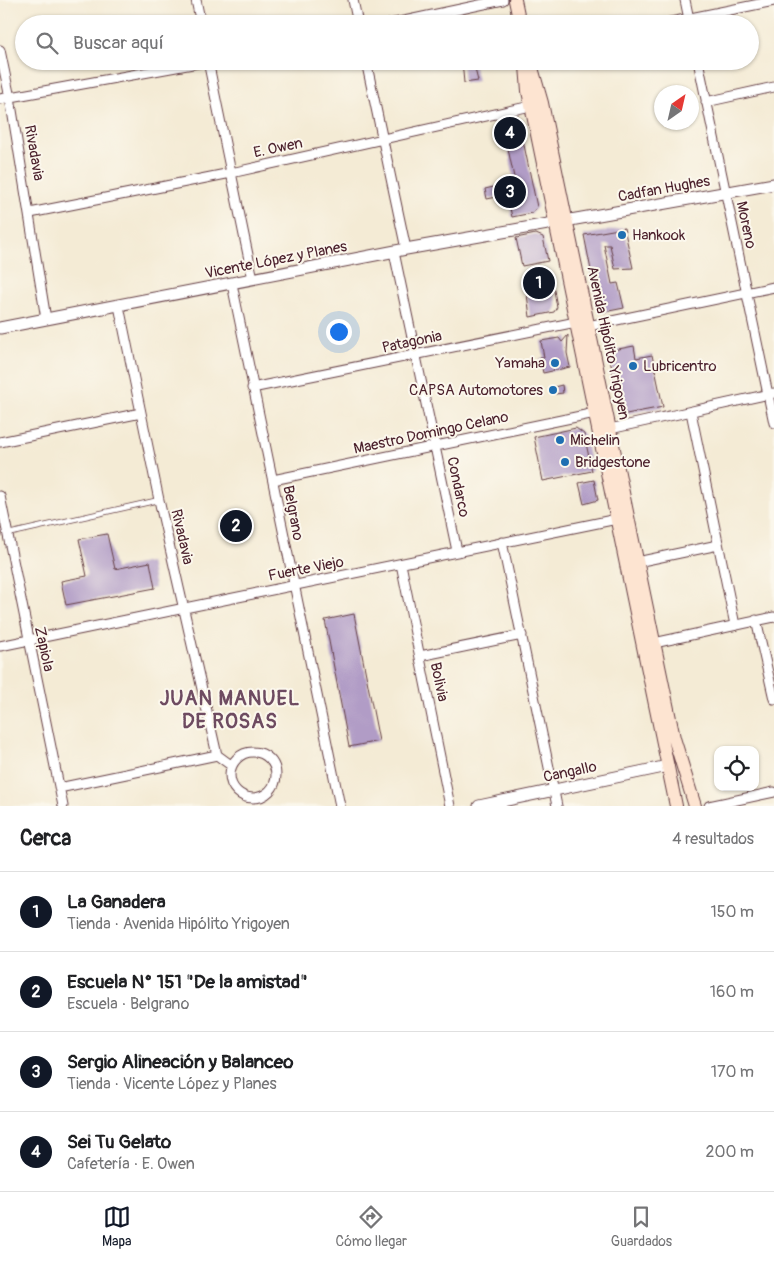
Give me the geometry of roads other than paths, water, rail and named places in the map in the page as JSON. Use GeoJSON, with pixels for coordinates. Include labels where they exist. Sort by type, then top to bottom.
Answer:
{"type":"FeatureCollection","features":[{"type":"Feature","properties":{"kind":"main road"},"geometry":{"type":"LineString","coordinates":[[515,0],[518,15]]}},
{"type":"Feature","properties":{"kind":"main road","name":"Avenida Hipólito Yrigoyen"},"geometry":{"type":"LineString","coordinates":[[529,70],[531,106],[560,222],[582,324],[610,429],[674,738],[693,806]]}},
{"type":"Feature","properties":{"kind":"main road","name":"Avenida Hipólito Yrigoyen"},"geometry":{"type":"LineString","coordinates":[[531,70],[542,103],[560,222]]}},
{"type":"Feature","properties":{"kind":"main road","name":"Avenida Hipólito Yrigoyen"},"geometry":{"type":"LineString","coordinates":[[582,324],[595,413],[675,800]]}},
{"type":"Feature","properties":{"kind":"main road"},"geometry":{"type":"LineString","coordinates":[[674,738],[668,766],[687,781]]}},
{"type":"Feature","properties":{"kind":"main road"},"geometry":{"type":"LineString","coordinates":[[675,800],[693,806]]}},
{"type":"Feature","properties":{"kind":"street"},"geometry":{"type":"LineString","coordinates":[[196,0],[199,15]]}},
{"type":"Feature","properties":{"kind":"street"},"geometry":{"type":"LineString","coordinates":[[353,0],[356,15]]}},
{"type":"Feature","properties":{"kind":"street"},"geometry":{"type":"LineString","coordinates":[[432,15],[503,0]]}},
{"type":"Feature","properties":{"kind":"street"},"geometry":{"type":"LineString","coordinates":[[685,0],[689,15]]}},
{"type":"Feature","properties":{"kind":"street"},"geometry":{"type":"LineString","coordinates":[[711,15],[758,2],[774,2]]}},
{"type":"Feature","properties":{"kind":"street","name":"Rivadavia"},"geometry":{"type":"LineString","coordinates":[[0,50],[30,213],[46,320]]}},
{"type":"Feature","properties":{"kind":"street"},"geometry":{"type":"LineString","coordinates":[[0,100],[160,70]]}},
{"type":"Feature","properties":{"kind":"street"},"geometry":{"type":"LineString","coordinates":[[210,70],[253,279]]}},
{"type":"Feature","properties":{"kind":"street","name":"Condarco"},"geometry":{"type":"LineString","coordinates":[[368,70],[382,140],[417,355],[457,551]]}},
{"type":"Feature","properties":{"kind":"street","name":"Moreno"},"geometry":{"type":"LineString","coordinates":[[700,70],[747,294],[771,394],[774,423]]}},
{"type":"Feature","properties":{"kind":"street"},"geometry":{"type":"LineString","coordinates":[[706,102],[774,87]]}},
{"type":"Feature","properties":{"kind":"street","name":"E. Owen"},"geometry":{"type":"LineString","coordinates":[[30,213],[231,173],[531,106]]}},
{"type":"Feature","properties":{"kind":"street","name":"Cadfan Hughes"},"geometry":{"type":"LineString","coordinates":[[560,222],[774,184]]}},
{"type":"Feature","properties":{"kind":"street","name":"Vicente López y Planes"},"geometry":{"type":"LineString","coordinates":[[0,328],[560,222]]}},
{"type":"Feature","properties":{"kind":"street","name":"Belgrano"},"geometry":{"type":"LineString","coordinates":[[232,284],[340,806]]}},
{"type":"Feature","properties":{"kind":"street","name":"Patagonia"},"geometry":{"type":"LineString","coordinates":[[252,388],[774,288]]}},
{"type":"Feature","properties":{"kind":"street","name":"Rivadavia"},"geometry":{"type":"LineString","coordinates":[[119,306],[159,500],[217,755]]}},
{"type":"Feature","properties":{"kind":"street"},"geometry":{"type":"LineString","coordinates":[[610,429],[771,394]]}},
{"type":"Feature","properties":{"kind":"street"},"geometry":{"type":"LineString","coordinates":[[691,412],[735,625]]}},
{"type":"Feature","properties":{"kind":"street"},"geometry":{"type":"LineString","coordinates":[[0,442],[142,413]]}},
{"type":"Feature","properties":{"kind":"street","name":"Maestro Domingo Celano"},"geometry":{"type":"LineString","coordinates":[[273,480],[595,413]]}},
{"type":"Feature","properties":{"kind":"street","name":"Zapiola"},"geometry":{"type":"LineString","coordinates":[[0,496],[63,806]]}},
{"type":"Feature","properties":{"kind":"street","name":"Fuerte Viejo"},"geometry":{"type":"LineString","coordinates":[[0,646],[617,518]]}},
{"type":"Feature","properties":{"kind":"street"},"geometry":{"type":"LineString","coordinates":[[502,542],[557,806]]}},
{"type":"Feature","properties":{"kind":"street"},"geometry":{"type":"LineString","coordinates":[[637,562],[718,545]]}},
{"type":"Feature","properties":{"kind":"street","name":"Bolivia"},"geometry":{"type":"LineString","coordinates":[[401,564],[450,806]]}},
{"type":"Feature","properties":{"kind":"street"},"geometry":{"type":"LineString","coordinates":[[654,643],[774,617]]}},
{"type":"Feature","properties":{"kind":"street"},"geometry":{"type":"LineString","coordinates":[[756,620],[774,699]]}},
{"type":"Feature","properties":{"kind":"street"},"geometry":{"type":"LineString","coordinates":[[420,656],[522,635]]}},
{"type":"Feature","properties":{"kind":"street"},"geometry":{"type":"LineString","coordinates":[[258,753],[266,757],[275,769],[274,785],[269,791],[257,798],[243,796],[237,792],[230,780],[232,766],[243,755],[258,753]]}},
{"type":"Feature","properties":{"kind":"street"},"geometry":{"type":"LineString","coordinates":[[59,788],[217,755],[232,766]]}},
{"type":"Feature","properties":{"kind":"street","name":"Cangallo"},"geometry":{"type":"LineString","coordinates":[[479,806],[668,766]]}},
{"type":"Feature","properties":{"kind":"street"},"geometry":{"type":"LineString","coordinates":[[709,806],[774,792]]}},
{"type":"Feature","properties":{"kind":"lane"},"geometry":{"type":"LineString","coordinates":[[8,534],[159,500]]}},
{"type":"Feature","properties":{"kind":"place","name":"Sei Tu Gelato"},"geometry":{"type":"Point","coordinates":[510,133]}},
{"type":"Feature","properties":{"kind":"place","name":"Sergio Alineación y Balanceo"},"geometry":{"type":"Point","coordinates":[510,192]}},
{"type":"Feature","properties":{"kind":"place","name":"Hankook"},"geometry":{"type":"Point","coordinates":[622,235]}},
{"type":"Feature","properties":{"kind":"place","name":"La Ganadera"},"geometry":{"type":"Point","coordinates":[539,283]}},
{"type":"Feature","properties":{"kind":"place","name":"Yamaha"},"geometry":{"type":"Point","coordinates":[555,363]}},
{"type":"Feature","properties":{"kind":"place","name":"Lubricentro"},"geometry":{"type":"Point","coordinates":[633,366]}},
{"type":"Feature","properties":{"kind":"place","name":"CAPSA Automotores"},"geometry":{"type":"Point","coordinates":[553,390]}},
{"type":"Feature","properties":{"kind":"place","name":"Michelin"},"geometry":{"type":"Point","coordinates":[560,440]}},
{"type":"Feature","properties":{"kind":"place","name":"Bridgestone"},"geometry":{"type":"Point","coordinates":[565,462]}},
{"type":"Feature","properties":{"kind":"place","name":"Escuela N° 151 \"De la amistad\""},"geometry":{"type":"Point","coordinates":[236,526]}},
{"type":"Feature","properties":{"kind":"district","name":"JUAN MANUEL DE ROSAS"},"geometry":{"type":"Point","coordinates":[230,710]}}]}
